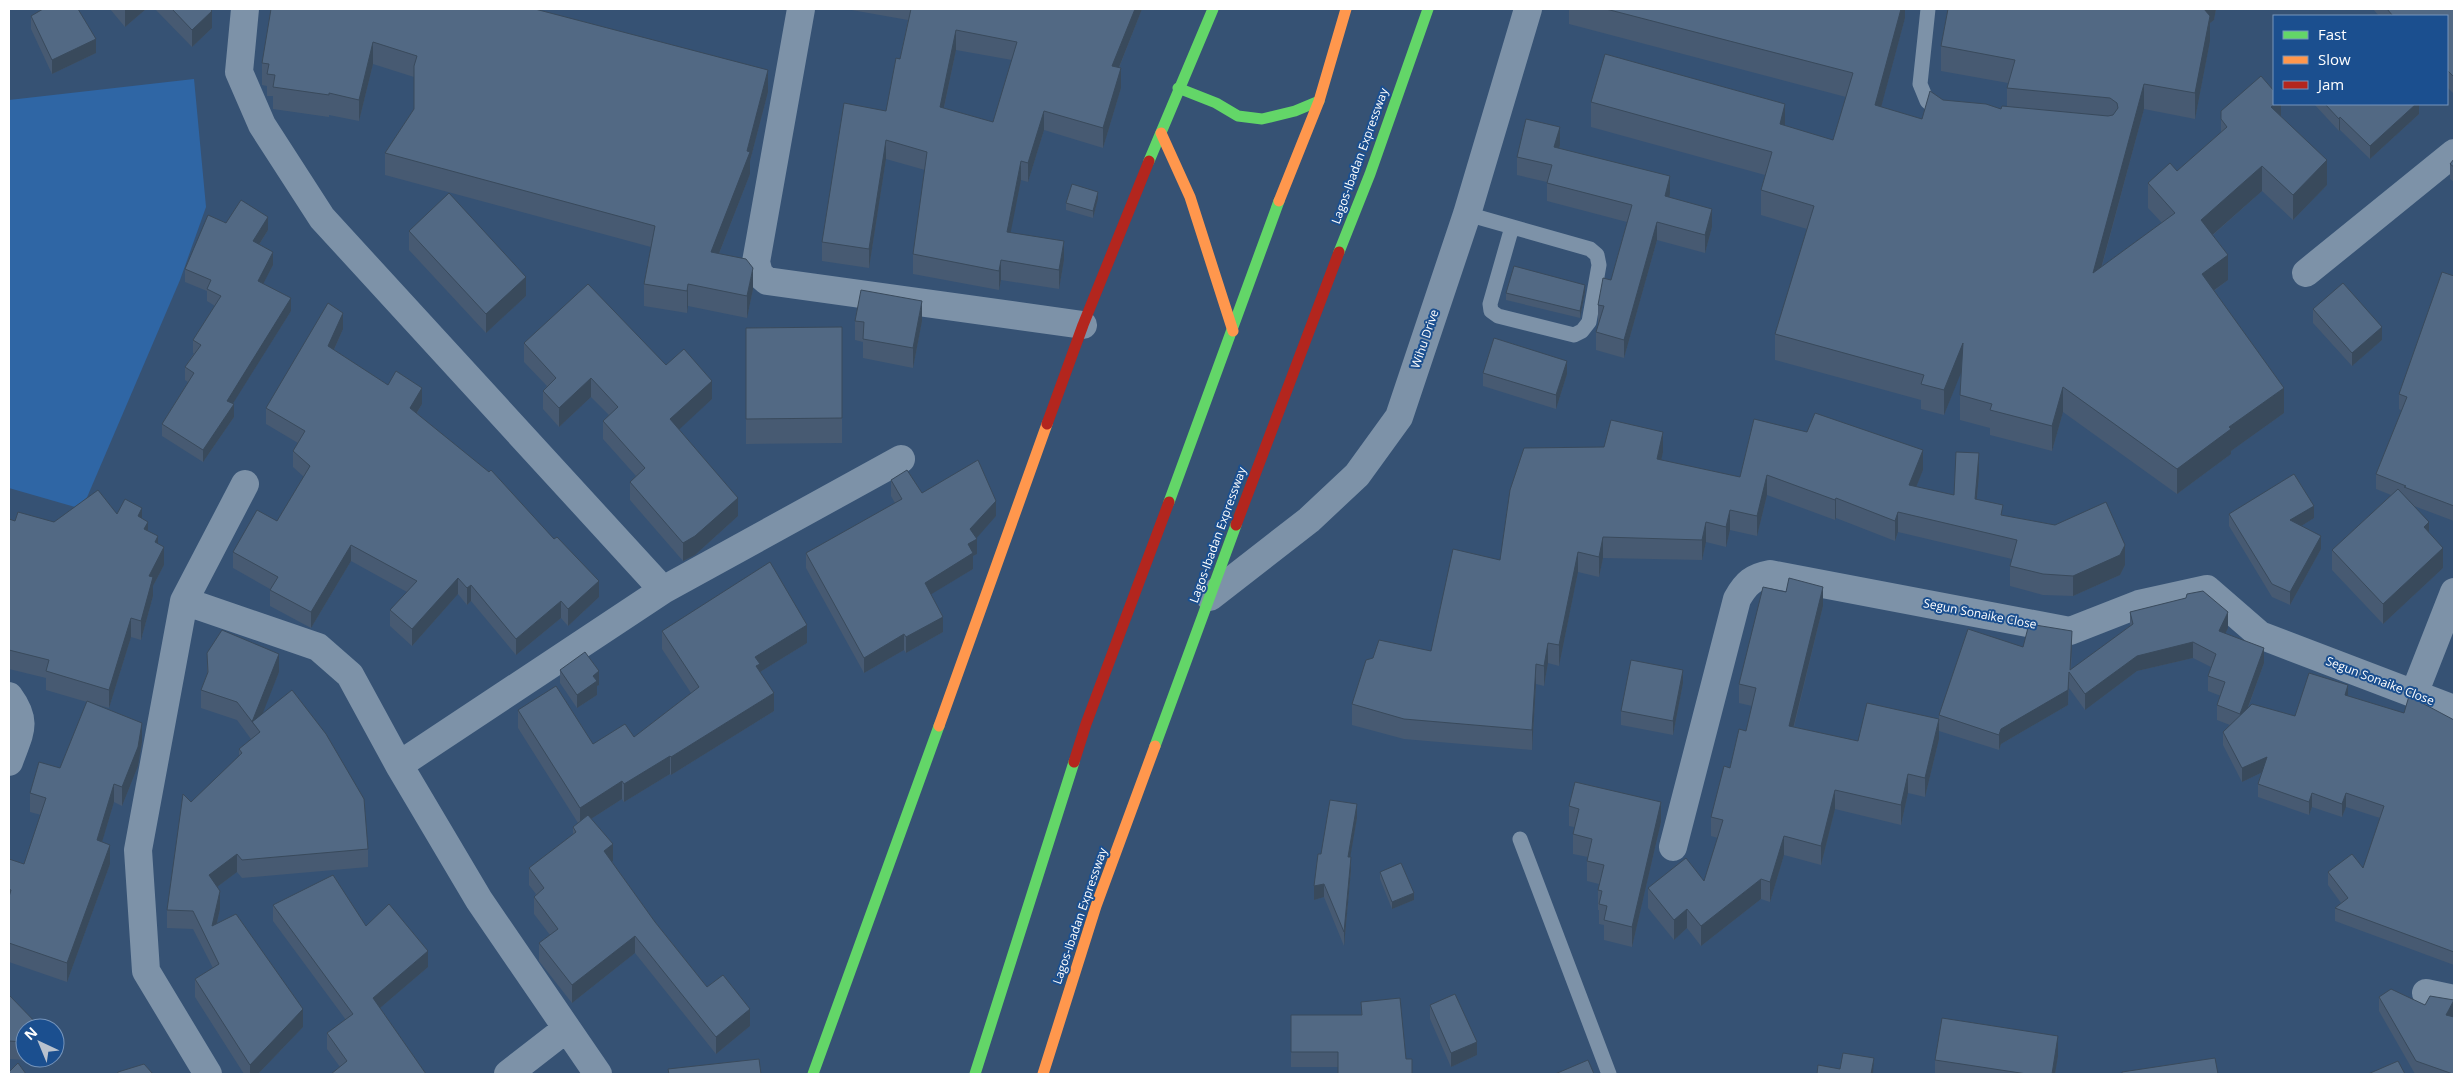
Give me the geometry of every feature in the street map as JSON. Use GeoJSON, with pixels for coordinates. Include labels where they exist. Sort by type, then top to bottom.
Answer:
{"type":"FeatureCollection","features":[{"type":"Feature","properties":{"kind":"main road"},"geometry":{"type":"LineString","coordinates":[[813,1074],[1083,326],[1178,88],[1213,9]]}},
{"type":"Feature","properties":{"kind":"main road"},"geometry":{"type":"LineString","coordinates":[[975,1074],[1086,724],[1233,331],[1265,236],[1320,101],[1346,9]]}},
{"type":"Feature","properties":{"kind":"main road","name":"Lagos-Ibadan Expressway"},"geometry":{"type":"LineString","coordinates":[[1043,1074],[1096,906],[1314,313],[1370,174],[1428,9]]}},
{"type":"Feature","properties":{"kind":"main road"},"geometry":{"type":"LineString","coordinates":[[1178,88],[1216,103],[1238,116],[1262,119],[1320,101]]}},
{"type":"Feature","properties":{"kind":"main road"},"geometry":{"type":"LineString","coordinates":[[1161,132],[1190,197],[1233,331]]}},
{"type":"Feature","properties":{"kind":"street"},"geometry":{"type":"LineString","coordinates":[[245,9],[239,72],[262,125],[322,218],[663,590]]}},
{"type":"Feature","properties":{"kind":"street"},"geometry":{"type":"LineString","coordinates":[[801,9],[756,262],[759,274],[767,281],[1083,326]]}},
{"type":"Feature","properties":{"kind":"street","name":"Wihu Drive"},"geometry":{"type":"LineString","coordinates":[[1210,597],[1309,520],[1357,475],[1399,417],[1467,214],[1528,9]]}},
{"type":"Feature","properties":{"kind":"street"},"geometry":{"type":"LineString","coordinates":[[2306,274],[2454,153]]}},
{"type":"Feature","properties":{"kind":"street"},"geometry":{"type":"LineString","coordinates":[[399,765],[663,590],[901,459]]}},
{"type":"Feature","properties":{"kind":"street"},"geometry":{"type":"LineString","coordinates":[[208,1074],[146,971],[142,941],[138,850],[184,601],[245,484]]}},
{"type":"Feature","properties":{"kind":"street","name":"Segun Sonaike Close"},"geometry":{"type":"LineString","coordinates":[[1673,847],[1737,599],[1745,585],[1756,576],[1770,574],[2070,632],[2139,604],[2206,589],[2260,635],[2454,709]]}},
{"type":"Feature","properties":{"kind":"street"},"geometry":{"type":"LineString","coordinates":[[2414,694],[2454,592]]}},
{"type":"Feature","properties":{"kind":"street"},"geometry":{"type":"LineString","coordinates":[[184,601],[318,647],[350,675],[399,765],[479,900],[598,1074]]}},
{"type":"Feature","properties":{"kind":"street"},"geometry":{"type":"LineString","coordinates":[[9,696],[20,710],[21,725],[9,762]]}},
{"type":"Feature","properties":{"kind":"street"},"geometry":{"type":"LineString","coordinates":[[2426,993],[2454,999]]}},
{"type":"Feature","properties":{"kind":"street"},"geometry":{"type":"LineString","coordinates":[[508,1074],[566,1029]]}},
{"type":"Feature","properties":{"kind":"lane"},"geometry":{"type":"LineString","coordinates":[[1928,9],[1920,84],[1927,101],[1944,116],[1954,117]]}},
{"type":"Feature","properties":{"kind":"lane"},"geometry":{"type":"LineString","coordinates":[[1467,214],[1590,249],[1597,255],[1599,265],[1589,322],[1582,331],[1574,335],[1498,316],[1491,312],[1490,304],[1512,227]]}},
{"type":"Feature","properties":{"kind":"lane"},"geometry":{"type":"LineString","coordinates":[[1520,839],[1609,1074]]}},
{"type":"Feature","properties":{"kind":"shaded area"},"geometry":{"type":"Polygon","coordinates":[[[194,79],[206,207],[180,280],[82,509],[9,488],[9,100],[194,79]]]}},
{"type":"Feature","properties":{"kind":"building"},"geometry":{"type":"Polygon","coordinates":[[[43,9],[78,9],[96,39],[52,60],[31,16],[43,9]]]}},
{"type":"Feature","properties":{"kind":"building"},"geometry":{"type":"Polygon","coordinates":[[[172,9],[210,9],[212,11],[192,30],[172,9]]]}},
{"type":"Feature","properties":{"kind":"building"},"geometry":{"type":"Polygon","coordinates":[[[271,9],[535,9],[768,70],[747,151],[750,152],[711,252],[746,259],[753,268],[747,296],[688,284],[687,291],[644,284],[655,226],[385,153],[414,109],[414,66],[417,56],[373,42],[359,100],[329,93],[329,95],[273,87],[275,75],[267,74],[269,64],[262,63],[271,9]]]}},
{"type":"Feature","properties":{"kind":"building"},"geometry":{"type":"Polygon","coordinates":[[[911,9],[1135,9],[1112,66],[1121,68],[1103,128],[1044,111],[1028,163],[1021,161],[1007,232],[1064,241],[1059,270],[1001,260],[999,271],[913,254],[927,152],[886,140],[869,249],[822,242],[844,103],[886,111],[896,58],[900,59],[911,9]],[[956,30],[940,107],[993,122],[1017,42],[956,30]]]}},
{"type":"Feature","properties":{"kind":"building"},"geometry":{"type":"Polygon","coordinates":[[[1606,9],[1901,9],[1875,105],[1922,119],[1930,91],[1943,100],[1986,104],[2001,109],[2002,106],[2108,116],[2113,115],[2118,108],[2117,103],[2110,98],[2007,88],[2015,60],[1941,46],[1948,9],[2204,9],[2210,16],[2195,93],[2144,84],[2093,273],[2175,213],[2148,183],[2170,163],[2177,171],[2227,127],[2221,119],[2221,111],[2261,76],[2273,90],[2274,105],[2271,107],[2327,160],[2293,195],[2262,166],[2201,220],[2228,255],[2202,274],[2284,388],[2229,427],[2231,429],[2177,469],[2063,387],[2052,426],[1990,410],[1992,404],[1960,395],[1963,343],[1944,390],[1921,384],[1924,375],[1775,334],[1814,206],[1761,190],[1772,152],[1591,102],[1605,54],[1785,104],[1780,124],[1833,140],[1853,73],[1606,9]]]}},
{"type":"Feature","properties":{"kind":"building"},"geometry":{"type":"Polygon","coordinates":[[[2387,9],[2454,9],[2454,77],[2448,71],[2448,15],[2392,15],[2387,9]]]}},
{"type":"Feature","properties":{"kind":"building"},"geometry":{"type":"Polygon","coordinates":[[[2326,105],[2415,105],[2370,146],[2340,117],[2339,119],[2326,105]]]}},
{"type":"Feature","properties":{"kind":"building"},"geometry":{"type":"Polygon","coordinates":[[[1526,119],[1560,127],[1554,147],[1670,176],[1665,196],[1712,209],[1705,235],[1657,222],[1624,340],[1596,332],[1604,306],[1598,305],[1603,278],[1611,280],[1632,205],[1547,183],[1552,165],[1517,157],[1526,119]]]}},
{"type":"Feature","properties":{"kind":"building"},"geometry":{"type":"Polygon","coordinates":[[[2454,159],[2454,167],[2450,164],[2454,159]]]}},
{"type":"Feature","properties":{"kind":"building"},"geometry":{"type":"Polygon","coordinates":[[[1072,184],[1098,192],[1093,211],[1066,203],[1072,184]]]}},
{"type":"Feature","properties":{"kind":"building"},"geometry":{"type":"Polygon","coordinates":[[[449,193],[526,277],[486,314],[409,231],[449,193]]]}},
{"type":"Feature","properties":{"kind":"building"},"geometry":{"type":"Polygon","coordinates":[[[241,200],[268,217],[253,241],[273,252],[258,281],[291,298],[227,401],[234,404],[203,450],[162,424],[194,373],[185,367],[201,345],[193,340],[221,296],[207,289],[211,280],[185,269],[208,215],[226,223],[241,200]]]}},
{"type":"Feature","properties":{"kind":"building"},"geometry":{"type":"Polygon","coordinates":[[[1514,266],[1585,285],[1580,311],[1506,293],[1514,266]]]}},
{"type":"Feature","properties":{"kind":"building"},"geometry":{"type":"Polygon","coordinates":[[[2442,272],[2454,276],[2454,506],[2376,474],[2407,397],[2399,394],[2442,272]]]}},
{"type":"Feature","properties":{"kind":"building"},"geometry":{"type":"Polygon","coordinates":[[[2343,283],[2382,327],[2352,353],[2313,309],[2343,283]]]}},
{"type":"Feature","properties":{"kind":"building"},"geometry":{"type":"Polygon","coordinates":[[[588,284],[666,365],[684,349],[712,381],[670,419],[738,498],[695,536],[683,543],[630,482],[645,468],[603,421],[618,407],[591,378],[559,408],[543,391],[556,378],[524,343],[588,284]]]}},
{"type":"Feature","properties":{"kind":"building"},"geometry":{"type":"Polygon","coordinates":[[[861,290],[922,301],[913,348],[863,339],[864,322],[855,321],[861,290]]]}},
{"type":"Feature","properties":{"kind":"building"},"geometry":{"type":"Polygon","coordinates":[[[328,303],[343,313],[328,346],[388,385],[396,371],[422,388],[410,408],[489,472],[491,470],[554,539],[557,537],[599,581],[568,609],[561,601],[516,639],[471,585],[467,588],[458,578],[412,629],[390,610],[417,581],[351,545],[311,612],[270,590],[278,577],[233,552],[257,510],[277,521],[310,466],[293,451],[305,431],[266,408],[328,303]]]}},
{"type":"Feature","properties":{"kind":"building"},"geometry":{"type":"Polygon","coordinates":[[[842,327],[842,418],[746,419],[746,328],[842,327]]]}},
{"type":"Feature","properties":{"kind":"building"},"geometry":{"type":"Polygon","coordinates":[[[1494,338],[1567,361],[1556,395],[1483,373],[1494,338]]]}},
{"type":"Feature","properties":{"kind":"building"},"geometry":{"type":"Polygon","coordinates":[[[1815,413],[1923,450],[1909,485],[1954,495],[1956,452],[1979,453],[1975,499],[2003,505],[2001,515],[2055,525],[2106,502],[2125,545],[2120,555],[2073,576],[2043,574],[2010,566],[2017,540],[1898,512],[1895,521],[1836,498],[1835,500],[1767,475],[1757,516],[1730,510],[1726,527],[1706,522],[1702,540],[1603,537],[1599,557],[1578,552],[1559,645],[1548,643],[1544,666],[1536,664],[1532,730],[1404,719],[1352,704],[1366,660],[1373,658],[1379,640],[1431,651],[1453,549],[1500,560],[1510,490],[1524,448],[1604,447],[1611,420],[1663,432],[1657,459],[1740,477],[1754,419],[1807,432],[1815,413]]]}},
{"type":"Feature","properties":{"kind":"building"},"geometry":{"type":"Polygon","coordinates":[[[978,460],[996,501],[970,529],[977,539],[968,544],[973,553],[925,583],[943,617],[906,637],[904,634],[864,658],[806,553],[902,499],[891,480],[907,470],[922,493],[978,460]]]}},
{"type":"Feature","properties":{"kind":"building"},"geometry":{"type":"Polygon","coordinates":[[[2294,474],[2314,506],[2290,520],[2321,536],[2290,592],[2272,584],[2229,514],[2294,474]]]}},
{"type":"Feature","properties":{"kind":"building"},"geometry":{"type":"Polygon","coordinates":[[[2398,489],[2429,522],[2424,527],[2443,548],[2383,604],[2332,550],[2398,489]]]}},
{"type":"Feature","properties":{"kind":"building"},"geometry":{"type":"Polygon","coordinates":[[[98,490],[117,514],[125,499],[142,508],[138,516],[148,522],[144,529],[158,536],[155,542],[164,547],[149,576],[153,577],[141,621],[131,618],[109,690],[46,671],[49,660],[9,650],[9,519],[15,521],[18,512],[54,522],[98,490]]]}},
{"type":"Feature","properties":{"kind":"building"},"geometry":{"type":"Polygon","coordinates":[[[770,562],[807,625],[755,657],[760,664],[756,666],[774,693],[671,757],[624,784],[622,781],[580,808],[518,710],[556,686],[593,744],[625,724],[634,737],[699,687],[662,631],[770,562]]]}},
{"type":"Feature","properties":{"kind":"building"},"geometry":{"type":"Polygon","coordinates":[[[1789,578],[1823,587],[1789,726],[1858,741],[1867,703],[1939,719],[1925,778],[1908,774],[1901,805],[1835,790],[1821,846],[1784,836],[1770,882],[1761,879],[1701,926],[1687,909],[1674,920],[1648,888],[1686,858],[1704,881],[1723,820],[1711,817],[1724,766],[1730,768],[1739,729],[1746,731],[1756,688],[1739,684],[1763,587],[1786,592],[1789,578]]]}},
{"type":"Feature","properties":{"kind":"building"},"geometry":{"type":"Polygon","coordinates":[[[2203,591],[2228,612],[2219,631],[2264,648],[2240,714],[2217,705],[2225,682],[2208,676],[2216,654],[2193,642],[2137,656],[2085,694],[2069,672],[2068,690],[2001,729],[1999,735],[1939,715],[1968,629],[2023,647],[2029,624],[2072,631],[2070,670],[2133,624],[2130,612],[2186,598],[2187,594],[2203,591]]]}},
{"type":"Feature","properties":{"kind":"building"},"geometry":{"type":"Polygon","coordinates":[[[222,630],[279,654],[252,722],[237,702],[201,690],[208,672],[207,653],[222,630]]]}},
{"type":"Feature","properties":{"kind":"building"},"geometry":{"type":"Polygon","coordinates":[[[585,652],[599,671],[593,676],[597,681],[577,695],[560,670],[585,652]]]}},
{"type":"Feature","properties":{"kind":"building"},"geometry":{"type":"Polygon","coordinates":[[[1631,660],[1683,670],[1673,721],[1621,711],[1631,660]]]}},
{"type":"Feature","properties":{"kind":"building"},"geometry":{"type":"Polygon","coordinates":[[[2309,673],[2348,685],[2345,695],[2404,713],[2409,696],[2454,720],[2454,952],[2335,908],[2348,898],[2328,872],[2352,854],[2363,868],[2384,806],[2346,793],[2342,804],[2312,793],[2309,802],[2258,784],[2267,757],[2242,768],[2223,732],[2252,704],[2295,716],[2309,673]]]}},
{"type":"Feature","properties":{"kind":"building"},"geometry":{"type":"Polygon","coordinates":[[[292,690],[326,734],[364,799],[368,849],[242,860],[237,854],[209,875],[220,891],[212,926],[236,914],[303,1009],[250,1065],[195,979],[219,964],[193,911],[167,910],[183,794],[191,802],[242,753],[239,749],[260,732],[252,722],[292,690]]]}},
{"type":"Feature","properties":{"kind":"building"},"geometry":{"type":"Polygon","coordinates":[[[87,701],[142,723],[138,747],[122,787],[114,784],[97,840],[110,845],[67,963],[9,943],[9,897],[11,890],[9,889],[9,859],[24,864],[46,798],[30,793],[39,762],[60,768],[87,701]]]}},
{"type":"Feature","properties":{"kind":"building"},"geometry":{"type":"Polygon","coordinates":[[[1575,782],[1661,802],[1632,927],[1604,920],[1607,906],[1599,904],[1602,891],[1598,890],[1604,865],[1587,861],[1592,839],[1573,834],[1579,809],[1569,806],[1575,782]]]}},
{"type":"Feature","properties":{"kind":"building"},"geometry":{"type":"Polygon","coordinates":[[[1330,800],[1357,804],[1348,857],[1351,857],[1344,932],[1324,884],[1314,886],[1318,854],[1321,854],[1330,800]]]}},
{"type":"Feature","properties":{"kind":"building"},"geometry":{"type":"Polygon","coordinates":[[[588,815],[613,844],[604,851],[655,922],[707,987],[723,975],[750,1009],[716,1037],[635,936],[572,985],[539,943],[558,929],[534,897],[544,888],[529,868],[576,832],[573,827],[588,815]]]}},
{"type":"Feature","properties":{"kind":"building"},"geometry":{"type":"Polygon","coordinates":[[[1401,863],[1414,893],[1392,902],[1380,872],[1401,863]]]}},
{"type":"Feature","properties":{"kind":"building"},"geometry":{"type":"Polygon","coordinates":[[[333,875],[366,926],[389,904],[428,951],[373,998],[426,1074],[331,1074],[347,1061],[327,1033],[353,1014],[273,905],[333,875]]]}},
{"type":"Feature","properties":{"kind":"building"},"geometry":{"type":"Polygon","coordinates":[[[2391,989],[2425,1005],[2430,996],[2454,1000],[2446,1015],[2454,1017],[2453,1074],[2416,1061],[2379,997],[2391,989]]]}},
{"type":"Feature","properties":{"kind":"building"},"geometry":{"type":"Polygon","coordinates":[[[1455,994],[1477,1042],[1451,1053],[1430,1005],[1455,994]]]}},
{"type":"Feature","properties":{"kind":"building"},"geometry":{"type":"Polygon","coordinates":[[[9,995],[31,1018],[15,1018],[15,1041],[9,1041],[9,995]]]}},
{"type":"Feature","properties":{"kind":"building"},"geometry":{"type":"Polygon","coordinates":[[[1400,998],[1406,1059],[1412,1059],[1412,1074],[1338,1074],[1338,1052],[1291,1052],[1291,1015],[1362,1015],[1361,1002],[1400,998]]]}},
{"type":"Feature","properties":{"kind":"building"},"geometry":{"type":"Polygon","coordinates":[[[1942,1018],[2058,1036],[2052,1074],[2027,1074],[1935,1060],[1942,1018]]]}},
{"type":"Feature","properties":{"kind":"building"},"geometry":{"type":"Polygon","coordinates":[[[1843,1053],[1874,1058],[1871,1074],[1817,1074],[1818,1065],[1840,1069],[1843,1053]]]}},
{"type":"Feature","properties":{"kind":"building"},"geometry":{"type":"Polygon","coordinates":[[[2215,1058],[2218,1074],[2122,1074],[2122,1072],[2215,1058]]]}},
{"type":"Feature","properties":{"kind":"building"},"geometry":{"type":"Polygon","coordinates":[[[759,1059],[761,1074],[669,1074],[668,1069],[759,1059]]]}},
{"type":"Feature","properties":{"kind":"building"},"geometry":{"type":"Polygon","coordinates":[[[1588,1060],[1594,1074],[1555,1074],[1588,1060]]]}},
{"type":"Feature","properties":{"kind":"building"},"geometry":{"type":"Polygon","coordinates":[[[2398,1061],[2405,1074],[2368,1074],[2398,1061]]]}},
{"type":"Feature","properties":{"kind":"building"},"geometry":{"type":"Polygon","coordinates":[[[144,1064],[153,1074],[117,1074],[118,1072],[144,1064]]]}},
{"type":"Feature","properties":{"kind":"building"},"geometry":{"type":"Polygon","coordinates":[[[15,1066],[15,1068],[22,1068],[26,1074],[9,1074],[15,1066]]]}},
{"type":"Feature","properties":{"kind":"traffic: fast"},"geometry":{"type":"LineString","coordinates":[[1149,161],[1213,9]]}},
{"type":"Feature","properties":{"kind":"traffic: fast"},"geometry":{"type":"LineString","coordinates":[[1339,252],[1370,174],[1428,9]]}},
{"type":"Feature","properties":{"kind":"traffic: fast"},"geometry":{"type":"LineString","coordinates":[[1178,88],[1216,103],[1238,116],[1262,119],[1295,111],[1319,101]]}},
{"type":"Feature","properties":{"kind":"traffic: fast"},"geometry":{"type":"LineString","coordinates":[[1169,502],[1279,201]]}},
{"type":"Feature","properties":{"kind":"traffic: fast"},"geometry":{"type":"LineString","coordinates":[[1155,746],[1236,525]]}},
{"type":"Feature","properties":{"kind":"traffic: fast"},"geometry":{"type":"LineString","coordinates":[[813,1074],[939,726]]}},
{"type":"Feature","properties":{"kind":"traffic: fast"},"geometry":{"type":"LineString","coordinates":[[975,1074],[1074,762]]}},
{"type":"Feature","properties":{"kind":"traffic: slow"},"geometry":{"type":"LineString","coordinates":[[1279,201],[1319,101],[1346,9]]}},
{"type":"Feature","properties":{"kind":"traffic: slow"},"geometry":{"type":"LineString","coordinates":[[1161,133],[1190,197],[1233,331]]}},
{"type":"Feature","properties":{"kind":"traffic: slow"},"geometry":{"type":"LineString","coordinates":[[939,726],[1047,424]]}},
{"type":"Feature","properties":{"kind":"traffic: slow"},"geometry":{"type":"LineString","coordinates":[[1043,1074],[1096,906],[1155,746]]}},
{"type":"Feature","properties":{"kind":"traffic: jam"},"geometry":{"type":"LineString","coordinates":[[1047,424],[1083,325],[1149,161]]}},
{"type":"Feature","properties":{"kind":"traffic: jam"},"geometry":{"type":"LineString","coordinates":[[1236,525],[1339,252]]}},
{"type":"Feature","properties":{"kind":"traffic: jam"},"geometry":{"type":"LineString","coordinates":[[1074,762],[1086,724],[1169,502]]}}]}
